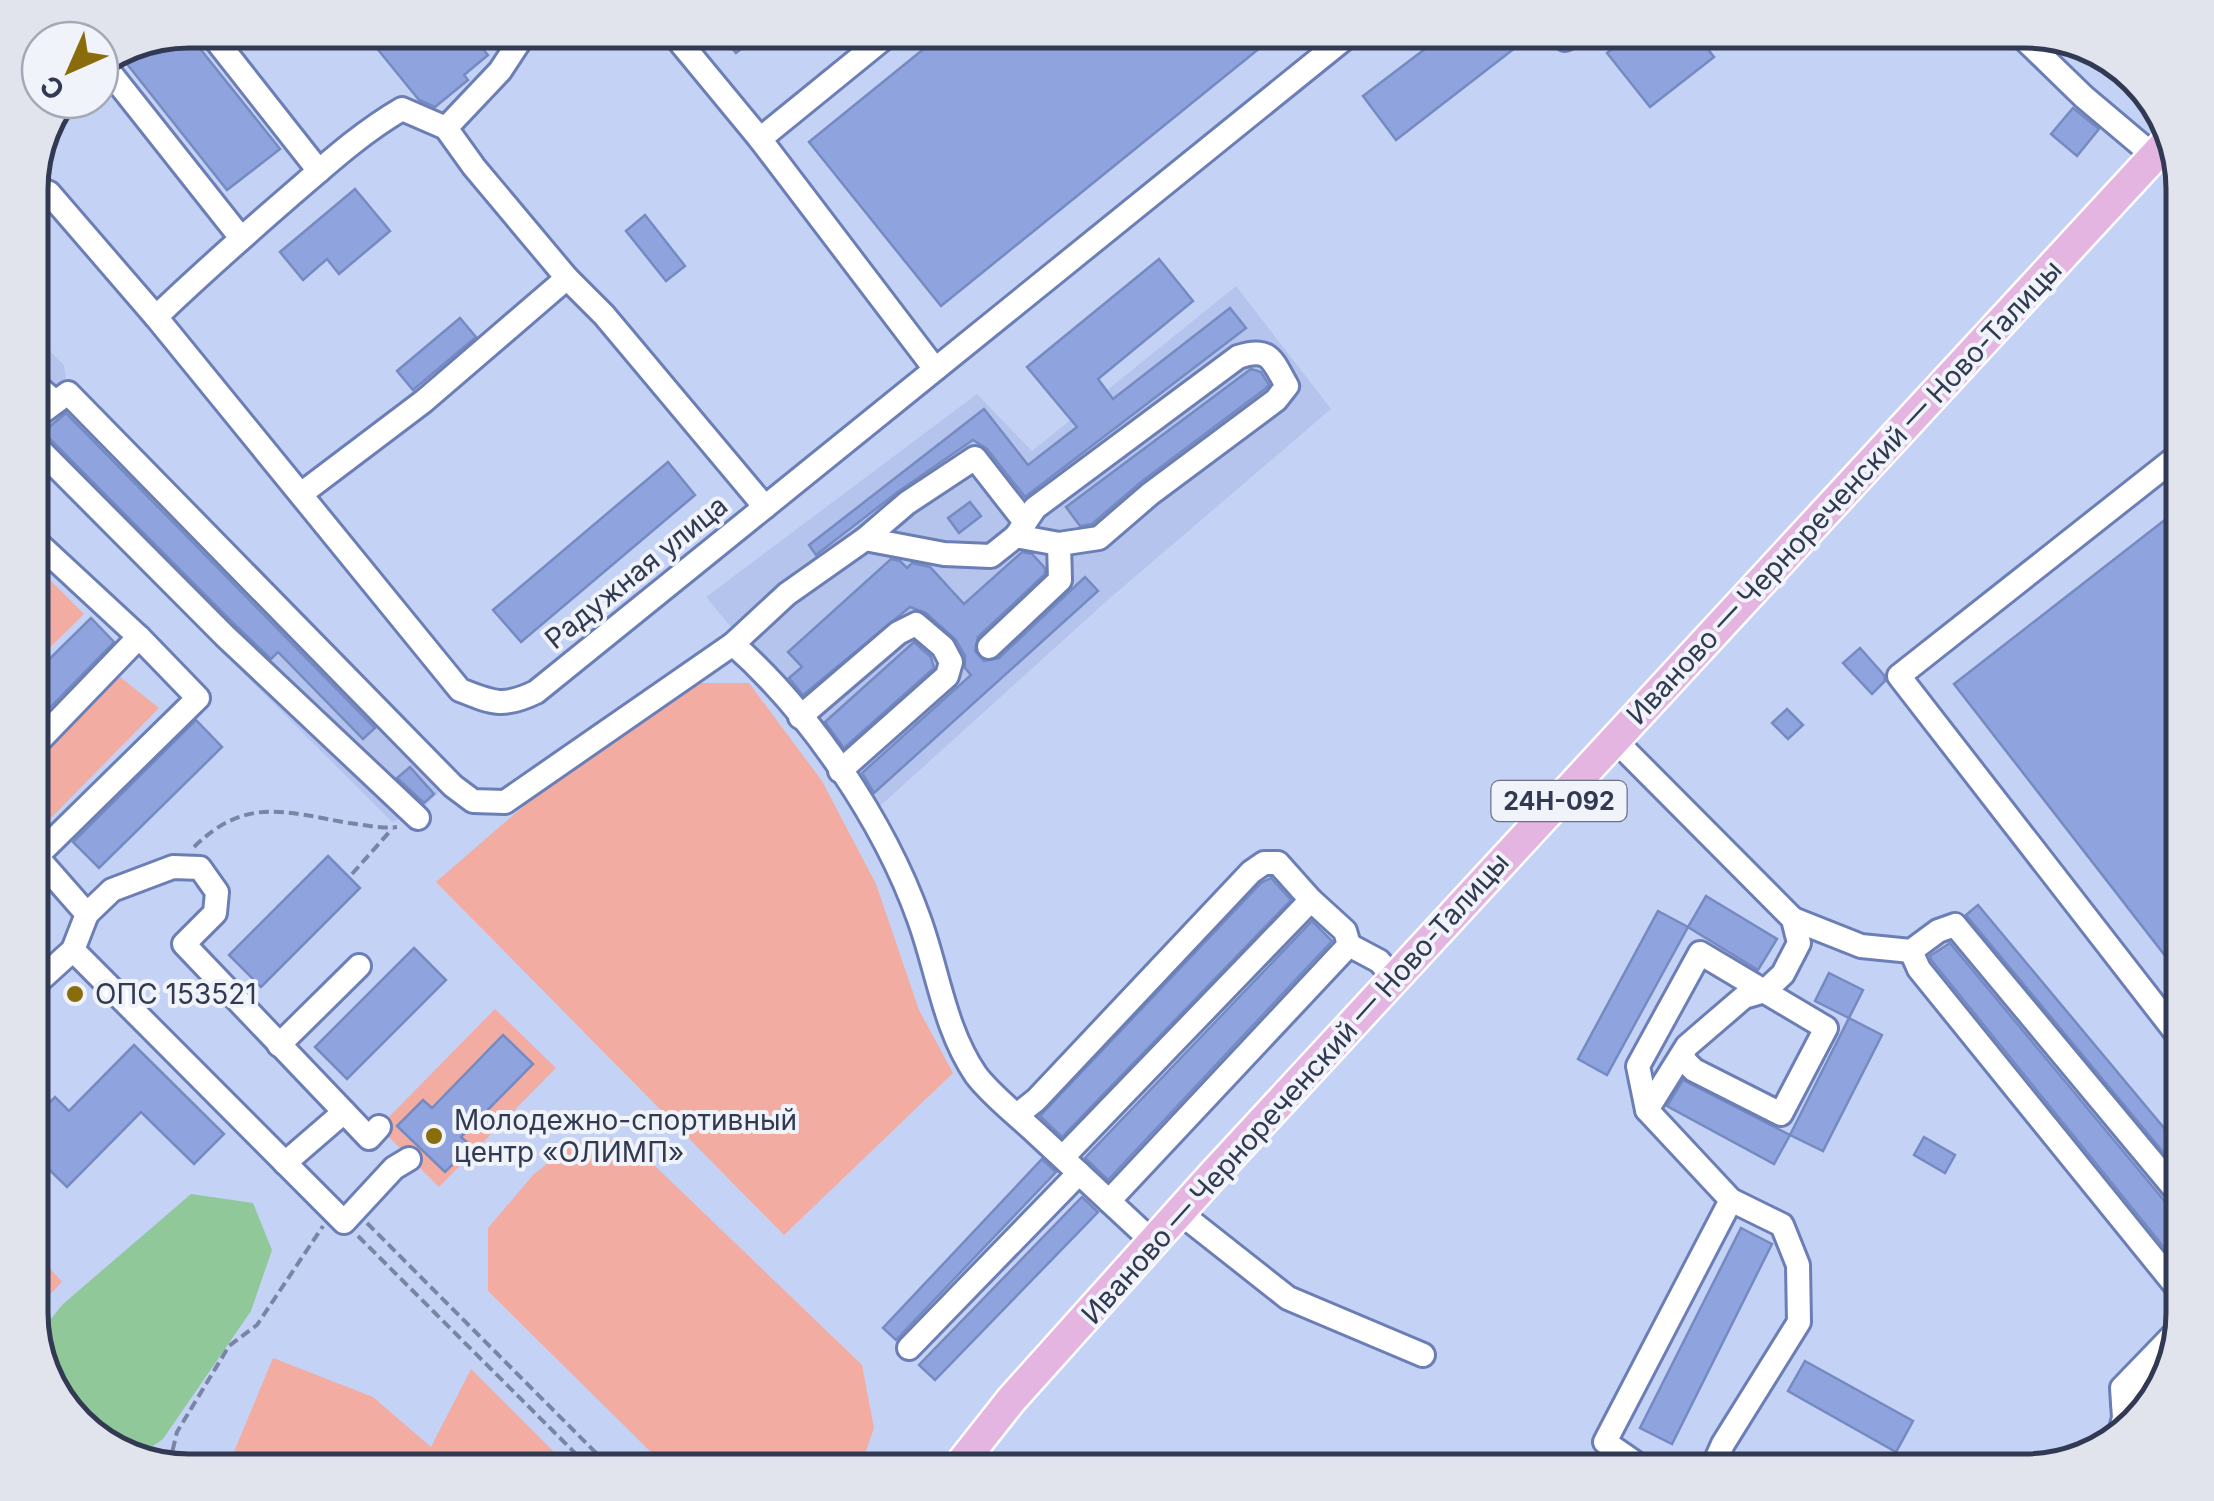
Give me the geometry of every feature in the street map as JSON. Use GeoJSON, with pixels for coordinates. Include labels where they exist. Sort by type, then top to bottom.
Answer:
{"type":"FeatureCollection","features":[{"type":"Feature","properties":{"kind":"main road","name":"Иваново — Чернореченский — Ново-Талицы"},"geometry":{"type":"LineString","coordinates":[[969,1454],[1152,1242],[2161,148]]}},
{"type":"Feature","properties":{"kind":"street"},"geometry":{"type":"LineString","coordinates":[[222,48],[319,171]]}},
{"type":"Feature","properties":{"kind":"street"},"geometry":{"type":"LineString","coordinates":[[446,128],[500,71],[515,48]]}},
{"type":"Feature","properties":{"kind":"street"},"geometry":{"type":"LineString","coordinates":[[685,48],[760,139],[935,369]]}},
{"type":"Feature","properties":{"kind":"street"},"geometry":{"type":"LineString","coordinates":[[760,139],[872,48]]}},
{"type":"Feature","properties":{"kind":"street","name":"Радужная улица"},"geometry":{"type":"LineString","coordinates":[[48,193],[156,317],[460,690],[496,703],[513,703],[536,692],[1333,48]]}},
{"type":"Feature","properties":{"kind":"street"},"geometry":{"type":"LineString","coordinates":[[2035,49],[2084,98],[2160,146]]}},
{"type":"Feature","properties":{"kind":"street"},"geometry":{"type":"LineString","coordinates":[[120,85],[241,238]]}},
{"type":"Feature","properties":{"kind":"street"},"geometry":{"type":"LineString","coordinates":[[156,317],[371,127],[402,109],[446,128],[567,278],[604,315],[766,507]]}},
{"type":"Feature","properties":{"kind":"street"},"geometry":{"type":"LineString","coordinates":[[301,494],[424,402],[567,278]]}},
{"type":"Feature","properties":{"kind":"street"},"geometry":{"type":"LineString","coordinates":[[48,407],[68,393],[472,802],[504,802],[733,644],[788,594],[906,503],[974,458],[1021,529],[1060,544],[1099,538],[1150,494],[1276,400],[1287,386],[1268,355],[1256,351],[1238,358],[1035,508],[1021,529],[991,556],[944,554],[865,538]]}},
{"type":"Feature","properties":{"kind":"street"},"geometry":{"type":"LineString","coordinates":[[48,396],[55,402]]}},
{"type":"Feature","properties":{"kind":"street"},"geometry":{"type":"LineString","coordinates":[[48,458],[225,636],[418,818]]}},
{"type":"Feature","properties":{"kind":"street"},"geometry":{"type":"LineString","coordinates":[[2166,465],[1898,676],[2166,1021]]}},
{"type":"Feature","properties":{"kind":"street"},"geometry":{"type":"LineString","coordinates":[[989,647],[1060,580],[1060,544]]}},
{"type":"Feature","properties":{"kind":"street"},"geometry":{"type":"LineString","coordinates":[[48,553],[198,698],[48,839]]}},
{"type":"Feature","properties":{"kind":"street"},"geometry":{"type":"LineString","coordinates":[[800,717],[907,628],[916,624],[942,647],[951,662],[948,676],[840,771]]}},
{"type":"Feature","properties":{"kind":"street"},"geometry":{"type":"LineString","coordinates":[[48,731],[139,637]]}},
{"type":"Feature","properties":{"kind":"street"},"geometry":{"type":"LineString","coordinates":[[733,644],[761,669],[800,717],[840,771],[896,864],[919,918],[957,1041],[978,1078],[1152,1242]]}},
{"type":"Feature","properties":{"kind":"street"},"geometry":{"type":"LineString","coordinates":[[1615,740],[1793,918],[1862,946],[1911,951],[1955,924],[2166,1178]]}},
{"type":"Feature","properties":{"kind":"street"},"geometry":{"type":"LineString","coordinates":[[1018,1115],[1264,862],[1278,863],[1310,900],[1345,931],[1349,945],[1379,961],[1395,979]]}},
{"type":"Feature","properties":{"kind":"street"},"geometry":{"type":"LineString","coordinates":[[48,973],[73,950],[87,914],[112,890],[172,867],[200,868],[217,892],[215,913],[184,944],[370,1138],[379,1127]]}},
{"type":"Feature","properties":{"kind":"street"},"geometry":{"type":"LineString","coordinates":[[48,868],[87,914]]}},
{"type":"Feature","properties":{"kind":"street"},"geometry":{"type":"LineString","coordinates":[[909,1348],[1310,900]]}},
{"type":"Feature","properties":{"kind":"street"},"geometry":{"type":"LineString","coordinates":[[1647,1110],[1680,1057],[1728,1008],[1744,997],[1766,991],[1783,974],[1799,942],[1793,918]]}},
{"type":"Feature","properties":{"kind":"street"},"geometry":{"type":"LineString","coordinates":[[1109,1201],[1349,945]]}},
{"type":"Feature","properties":{"kind":"street"},"geometry":{"type":"LineString","coordinates":[[73,950],[285,1163],[334,1224],[394,1168],[409,1159]]}},
{"type":"Feature","properties":{"kind":"street"},"geometry":{"type":"LineString","coordinates":[[1911,951],[1930,984],[2166,1274]]}},
{"type":"Feature","properties":{"kind":"street"},"geometry":{"type":"LineString","coordinates":[[1680,1057],[1694,1070],[1781,1114],[1826,1028],[1700,953],[1638,1066],[1647,1110],[1731,1200],[1782,1225],[1798,1264],[1799,1322],[1719,1454]]}},
{"type":"Feature","properties":{"kind":"street"},"geometry":{"type":"LineString","coordinates":[[278,1045],[360,966]]}},
{"type":"Feature","properties":{"kind":"street"},"geometry":{"type":"LineString","coordinates":[[285,1163],[344,1112]]}},
{"type":"Feature","properties":{"kind":"street"},"geometry":{"type":"LineString","coordinates":[[1622,1454],[1604,1442],[1731,1200]]}},
{"type":"Feature","properties":{"kind":"street"},"geometry":{"type":"LineString","coordinates":[[1180,1212],[1288,1298],[1424,1356]]}},
{"type":"Feature","properties":{"kind":"street"},"geometry":{"type":"LineString","coordinates":[[2124,1414],[2122,1388],[2161,1347]]}},
{"type":"Feature","properties":{"kind":"street"},"geometry":{"type":"LineString","coordinates":[[2123,1402],[2145,1388]]}},
{"type":"Feature","properties":{"kind":"path"},"geometry":{"type":"LineString","coordinates":[[172,867],[213,828],[260,809],[393,829]]}},
{"type":"Feature","properties":{"kind":"path"},"geometry":{"type":"LineString","coordinates":[[352,874],[393,829],[418,818]]}},
{"type":"Feature","properties":{"kind":"path"},"geometry":{"type":"LineString","coordinates":[[172,1452],[177,1432],[229,1346],[257,1326],[334,1224],[368,1222],[597,1454]]}},
{"type":"Feature","properties":{"kind":"path"},"geometry":{"type":"LineString","coordinates":[[334,1224],[575,1454]]}},
{"type":"Feature","properties":{"kind":"shaded area"},"geometry":{"type":"Polygon","coordinates":[[[1236,286],[1331,409],[1110,598],[880,806],[706,597],[977,394],[1032,451],[1236,286]]]}},
{"type":"Feature","properties":{"kind":"shaded area"},"geometry":{"type":"Polygon","coordinates":[[[48,349],[64,365],[68,393],[445,786],[420,811],[392,822],[48,478],[48,349]]]}},
{"type":"Feature","properties":{"kind":"shaded area"},"geometry":{"type":"Polygon","coordinates":[[[48,578],[84,614],[48,649],[48,578]]]}},
{"type":"Feature","properties":{"kind":"shaded area"},"geometry":{"type":"Polygon","coordinates":[[[115,673],[159,708],[48,821],[48,742],[115,673]]]}},
{"type":"Feature","properties":{"kind":"shaded area"},"geometry":{"type":"Polygon","coordinates":[[[692,683],[749,683],[822,781],[876,884],[919,1010],[953,1073],[784,1235],[436,882],[541,791],[692,683]]]}},
{"type":"Feature","properties":{"kind":"shaded area"},"geometry":{"type":"Polygon","coordinates":[[[495,1009],[556,1068],[439,1187],[379,1127],[495,1009]]]}},
{"type":"Feature","properties":{"kind":"shaded area"},"geometry":{"type":"Polygon","coordinates":[[[626,1138],[862,1365],[874,1428],[865,1454],[653,1454],[488,1291],[488,1228],[533,1175],[573,1143],[626,1138]]]}},
{"type":"Feature","properties":{"kind":"shaded area"},"geometry":{"type":"Polygon","coordinates":[[[191,1194],[253,1203],[272,1250],[251,1311],[163,1439],[150,1448],[110,1430],[89,1412],[66,1383],[52,1349],[48,1322],[63,1304],[191,1194]]]}},
{"type":"Feature","properties":{"kind":"shaded area"},"geometry":{"type":"Polygon","coordinates":[[[48,1266],[62,1282],[48,1297],[48,1266]]]}},
{"type":"Feature","properties":{"kind":"shaded area"},"geometry":{"type":"Polygon","coordinates":[[[273,1358],[373,1397],[431,1447],[471,1369],[556,1454],[233,1454],[273,1358]]]}},
{"type":"Feature","properties":{"kind":"building"},"geometry":{"type":"Polygon","coordinates":[[[200,48],[280,149],[227,190],[127,64],[161,50],[200,48]]]}},
{"type":"Feature","properties":{"kind":"building"},"geometry":{"type":"Polygon","coordinates":[[[377,48],[482,48],[488,55],[464,75],[468,80],[435,107],[419,100],[377,48]]]}},
{"type":"Feature","properties":{"kind":"building"},"geometry":{"type":"Polygon","coordinates":[[[925,48],[1260,48],[941,306],[809,142],[925,48]]]}},
{"type":"Feature","properties":{"kind":"building"},"geometry":{"type":"Polygon","coordinates":[[[1426,48],[1515,48],[1396,140],[1363,96],[1426,48]]]}},
{"type":"Feature","properties":{"kind":"building"},"geometry":{"type":"Polygon","coordinates":[[[1613,48],[1707,48],[1714,57],[1650,107],[1607,53],[1613,48]]]}},
{"type":"Feature","properties":{"kind":"building"},"geometry":{"type":"Polygon","coordinates":[[[2073,108],[2099,129],[2077,156],[2051,134],[2073,108]]]}},
{"type":"Feature","properties":{"kind":"building"},"geometry":{"type":"Polygon","coordinates":[[[355,189],[390,231],[339,274],[327,259],[303,280],[280,252],[355,189]]]}},
{"type":"Feature","properties":{"kind":"building"},"geometry":{"type":"Polygon","coordinates":[[[645,215],[685,266],[666,281],[626,231],[645,215]]]}},
{"type":"Feature","properties":{"kind":"building"},"geometry":{"type":"Polygon","coordinates":[[[1159,259],[1193,301],[1098,379],[1113,399],[1230,308],[1246,328],[1025,497],[987,449],[973,440],[816,555],[809,545],[984,409],[1028,465],[1077,427],[1027,367],[1159,259]]]}},
{"type":"Feature","properties":{"kind":"building"},"geometry":{"type":"Polygon","coordinates":[[[460,318],[476,337],[413,390],[397,371],[460,318]]]}},
{"type":"Feature","properties":{"kind":"building"},"geometry":{"type":"Polygon","coordinates":[[[1251,369],[1261,372],[1269,385],[1265,389],[1092,524],[1080,526],[1066,507],[1251,369]]]}},
{"type":"Feature","properties":{"kind":"building"},"geometry":{"type":"Polygon","coordinates":[[[66,413],[375,728],[363,739],[278,652],[271,659],[48,437],[48,428],[66,413]]]}},
{"type":"Feature","properties":{"kind":"building"},"geometry":{"type":"Polygon","coordinates":[[[668,462],[695,495],[521,642],[493,610],[668,462]]]}},
{"type":"Feature","properties":{"kind":"building"},"geometry":{"type":"Polygon","coordinates":[[[970,502],[981,516],[959,533],[948,518],[970,502]]]}},
{"type":"Feature","properties":{"kind":"building"},"geometry":{"type":"Polygon","coordinates":[[[2166,519],[2166,957],[1954,684],[2166,519]]]}},
{"type":"Feature","properties":{"kind":"building"},"geometry":{"type":"Polygon","coordinates":[[[1022,552],[1032,554],[1045,568],[1045,574],[978,637],[975,651],[984,661],[999,658],[1085,577],[1098,591],[874,793],[862,773],[971,675],[956,640],[926,613],[910,607],[803,695],[789,678],[802,667],[788,652],[891,559],[907,568],[912,563],[930,567],[964,604],[1022,552]]]}},
{"type":"Feature","properties":{"kind":"building"},"geometry":{"type":"Polygon","coordinates":[[[91,618],[114,642],[48,710],[48,660],[91,618]]]}},
{"type":"Feature","properties":{"kind":"building"},"geometry":{"type":"Polygon","coordinates":[[[914,642],[931,657],[934,668],[844,748],[825,722],[914,642]]]}},
{"type":"Feature","properties":{"kind":"building"},"geometry":{"type":"Polygon","coordinates":[[[1860,648],[1884,675],[1885,681],[1872,694],[1843,663],[1860,648]]]}},
{"type":"Feature","properties":{"kind":"building"},"geometry":{"type":"Polygon","coordinates":[[[1787,709],[1803,725],[1788,739],[1772,723],[1787,709]]]}},
{"type":"Feature","properties":{"kind":"building"},"geometry":{"type":"Polygon","coordinates":[[[196,720],[222,747],[99,868],[73,842],[196,720]]]}},
{"type":"Feature","properties":{"kind":"building"},"geometry":{"type":"Polygon","coordinates":[[[410,767],[434,794],[424,803],[397,778],[410,767]]]}},
{"type":"Feature","properties":{"kind":"building"},"geometry":{"type":"Polygon","coordinates":[[[328,856],[360,888],[261,987],[229,955],[328,856]]]}},
{"type":"Feature","properties":{"kind":"building"},"geometry":{"type":"Polygon","coordinates":[[[1271,878],[1291,900],[1062,1137],[1040,1116],[1261,883],[1271,878]]]}},
{"type":"Feature","properties":{"kind":"building"},"geometry":{"type":"Polygon","coordinates":[[[1706,896],[1777,939],[1758,970],[1688,927],[1706,896]]]}},
{"type":"Feature","properties":{"kind":"building"},"geometry":{"type":"Polygon","coordinates":[[[1978,905],[2166,1130],[2166,1155],[1966,915],[1978,905]]]}},
{"type":"Feature","properties":{"kind":"building"},"geometry":{"type":"Polygon","coordinates":[[[1658,911],[1688,927],[1607,1075],[1578,1059],[1658,911]]]}},
{"type":"Feature","properties":{"kind":"building"},"geometry":{"type":"Polygon","coordinates":[[[1312,921],[1332,941],[1108,1180],[1085,1158],[1312,921]]]}},
{"type":"Feature","properties":{"kind":"building"},"geometry":{"type":"Polygon","coordinates":[[[1950,943],[2166,1203],[2166,1250],[1932,961],[1930,956],[1950,943]]]}},
{"type":"Feature","properties":{"kind":"building"},"geometry":{"type":"Polygon","coordinates":[[[414,948],[446,980],[347,1079],[315,1047],[414,948]]]}},
{"type":"Feature","properties":{"kind":"building"},"geometry":{"type":"Polygon","coordinates":[[[1829,973],[1863,990],[1849,1018],[1815,1001],[1829,973]]]}},
{"type":"Feature","properties":{"kind":"building"},"geometry":{"type":"Polygon","coordinates":[[[1849,1018],[1882,1035],[1823,1151],[1790,1135],[1849,1018]]]}},
{"type":"Feature","properties":{"kind":"building"},"geometry":{"type":"Polygon","coordinates":[[[503,1035],[533,1064],[461,1137],[471,1146],[445,1172],[397,1126],[423,1100],[432,1108],[503,1035]]]}},
{"type":"Feature","properties":{"kind":"building"},"geometry":{"type":"Polygon","coordinates":[[[134,1045],[224,1134],[194,1164],[141,1112],[67,1187],[48,1169],[48,1104],[55,1097],[69,1111],[134,1045]]]}},
{"type":"Feature","properties":{"kind":"building"},"geometry":{"type":"Polygon","coordinates":[[[1683,1080],[1790,1135],[1774,1164],[1667,1106],[1683,1080]]]}},
{"type":"Feature","properties":{"kind":"building"},"geometry":{"type":"Polygon","coordinates":[[[1924,1137],[1955,1155],[1945,1173],[1914,1155],[1924,1137]]]}},
{"type":"Feature","properties":{"kind":"building"},"geometry":{"type":"Polygon","coordinates":[[[1042,1159],[1056,1172],[896,1340],[883,1328],[1042,1159]]]}},
{"type":"Feature","properties":{"kind":"building"},"geometry":{"type":"Polygon","coordinates":[[[1082,1197],[1098,1212],[935,1380],[919,1365],[1082,1197]]]}},
{"type":"Feature","properties":{"kind":"building"},"geometry":{"type":"Polygon","coordinates":[[[1741,1228],[1772,1244],[1672,1444],[1640,1428],[1741,1228]]]}},
{"type":"Feature","properties":{"kind":"building"},"geometry":{"type":"Polygon","coordinates":[[[1805,1361],[1913,1421],[1896,1452],[1788,1391],[1805,1361]]]}},
{"type":"Feature","properties":{"kind":"place","name":"ОПС 153521"},"geometry":{"type":"Point","coordinates":[75,994]}},
{"type":"Feature","properties":{"kind":"place","name":"Молодежно-спортивный центр «ОЛИМП»"},"geometry":{"type":"Point","coordinates":[434,1136]}}]}
